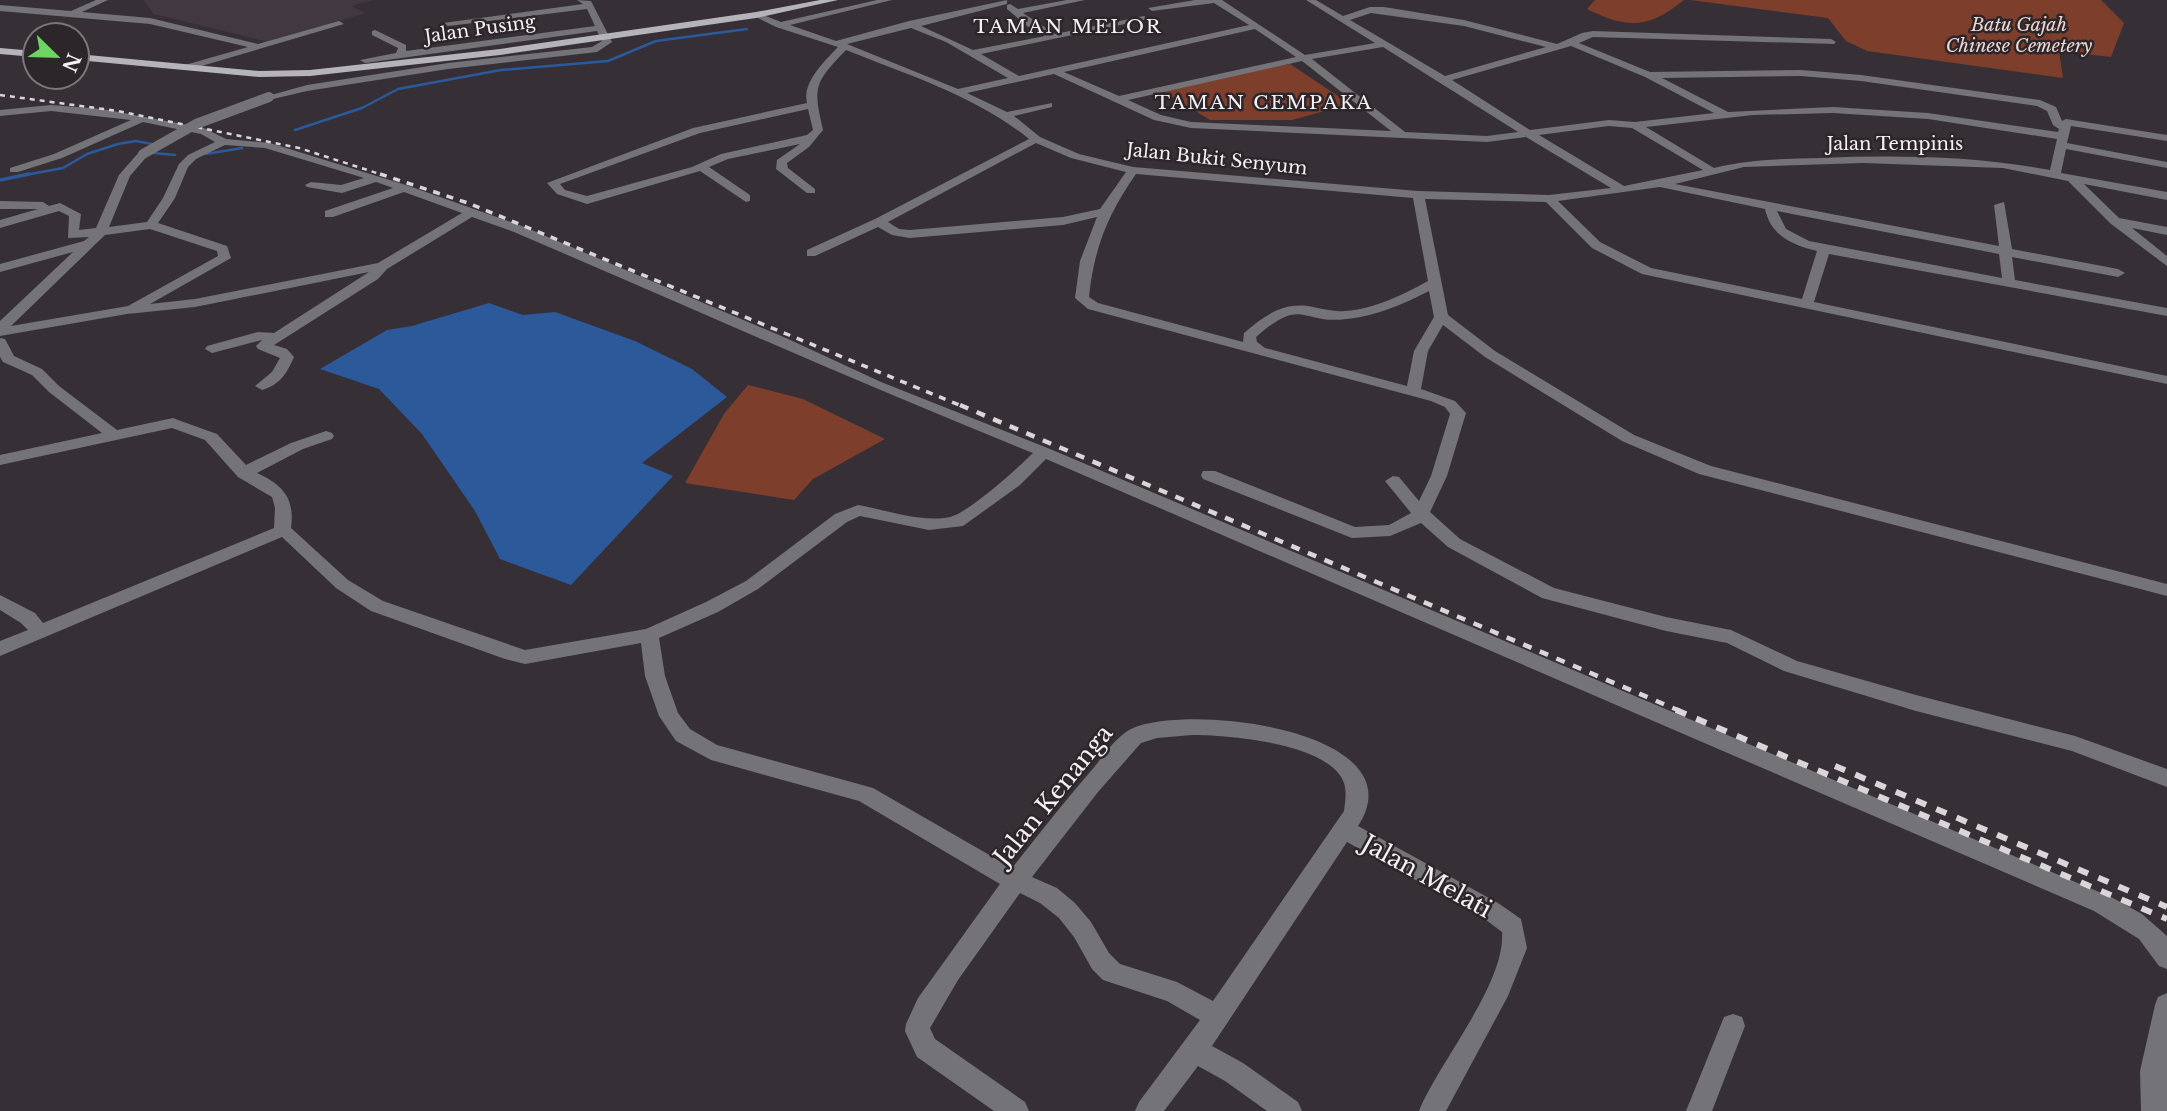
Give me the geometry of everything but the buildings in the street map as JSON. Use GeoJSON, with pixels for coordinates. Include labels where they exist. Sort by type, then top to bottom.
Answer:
{"type":"FeatureCollection","features":[{"type":"Feature","properties":{"kind":"main road"},"geometry":{"type":"LineString","coordinates":[[91,58],[284,74],[337,71],[475,54],[600,29],[711,21],[834,0]]}},
{"type":"Feature","properties":{"kind":"main road"},"geometry":{"type":"LineString","coordinates":[[0,51],[21,53]]}},
{"type":"Feature","properties":{"kind":"street"},"geometry":{"type":"LineString","coordinates":[[72,14],[104,0]]}},
{"type":"Feature","properties":{"kind":"street"},"geometry":{"type":"LineString","coordinates":[[778,25],[888,0]]}},
{"type":"Feature","properties":{"kind":"street"},"geometry":{"type":"LineString","coordinates":[[1016,12],[1081,0]]}},
{"type":"Feature","properties":{"kind":"street"},"geometry":{"type":"LineString","coordinates":[[1152,8],[1216,0],[1304,58],[1372,108],[1401,134]]}},
{"type":"Feature","properties":{"kind":"street"},"geometry":{"type":"LineString","coordinates":[[1310,0],[1623,190]]}},
{"type":"Feature","properties":{"kind":"street"},"geometry":{"type":"LineString","coordinates":[[811,191],[782,169],[781,162],[805,145],[818,130],[810,95],[822,69],[840,45],[909,23],[1003,1],[1030,24],[1052,37]]}},
{"type":"Feature","properties":{"kind":"street"},"geometry":{"type":"LineString","coordinates":[[0,331],[94,239],[125,175],[143,154],[195,124],[269,97],[307,88],[448,66],[580,53],[603,46],[607,41],[585,3],[448,23]]}},
{"type":"Feature","properties":{"kind":"street"},"geometry":{"type":"LineString","coordinates":[[0,8],[150,21],[255,46]]}},
{"type":"Feature","properties":{"kind":"street"},"geometry":{"type":"LineString","coordinates":[[1342,19],[1370,10],[1384,10],[1464,23],[1558,48]]}},
{"type":"Feature","properties":{"kind":"street","name":"Jalan Bukit Senyum"},"geometry":{"type":"LineString","coordinates":[[756,15],[840,45],[1006,115],[1036,139],[1075,156],[1133,170],[1418,195],[1549,200],[1623,190]]}},
{"type":"Feature","properties":{"kind":"street"},"geometry":{"type":"LineString","coordinates":[[504,16],[506,29]]}},
{"type":"Feature","properties":{"kind":"street"},"geometry":{"type":"LineString","coordinates":[[973,52],[1144,19]]}},
{"type":"Feature","properties":{"kind":"street"},"geometry":{"type":"LineString","coordinates":[[909,23],[973,52],[1017,79]]}},
{"type":"Feature","properties":{"kind":"street"},"geometry":{"type":"LineString","coordinates":[[188,67],[339,24]]}},
{"type":"Feature","properties":{"kind":"street"},"geometry":{"type":"LineString","coordinates":[[544,24],[600,29]]}},
{"type":"Feature","properties":{"kind":"street"},"geometry":{"type":"LineString","coordinates":[[955,93],[1257,26]]}},
{"type":"Feature","properties":{"kind":"street","name":"Jalan Pusing"},"geometry":{"type":"LineString","coordinates":[[365,60],[600,29]]}},
{"type":"Feature","properties":{"kind":"street"},"geometry":{"type":"LineString","coordinates":[[375,33],[403,47],[400,57]]}},
{"type":"Feature","properties":{"kind":"street"},"geometry":{"type":"LineString","coordinates":[[429,39],[467,34]]}},
{"type":"Feature","properties":{"kind":"street"},"geometry":{"type":"LineString","coordinates":[[1444,79],[1558,48],[1589,34],[1831,42]]}},
{"type":"Feature","properties":{"kind":"street"},"geometry":{"type":"LineString","coordinates":[[1528,57],[1526,53],[1537,41]]}},
{"type":"Feature","properties":{"kind":"street"},"geometry":{"type":"LineString","coordinates":[[1572,43],[1649,75],[1726,115]]}},
{"type":"Feature","properties":{"kind":"street"},"geometry":{"type":"LineString","coordinates":[[1116,100],[1304,58],[1383,44]]}},
{"type":"Feature","properties":{"kind":"street"},"geometry":{"type":"LineString","coordinates":[[1057,72],[1158,118],[1191,125],[1487,139],[1609,123],[1635,125],[1726,115],[1833,110],[1928,116],[2062,136],[2167,165]]}},
{"type":"Feature","properties":{"kind":"street"},"geometry":{"type":"LineString","coordinates":[[1649,75],[1801,73],[1861,78],[2040,103],[2052,108],[2062,136]]}},
{"type":"Feature","properties":{"kind":"street"},"geometry":{"type":"LineString","coordinates":[[1006,115],[1048,104]]}},
{"type":"Feature","properties":{"kind":"street"},"geometry":{"type":"LineString","coordinates":[[811,138],[725,156],[701,167],[587,200],[561,192],[553,183],[685,133],[814,105]]}},
{"type":"Feature","properties":{"kind":"street"},"geometry":{"type":"LineString","coordinates":[[0,113],[50,106],[204,131],[223,142],[266,145],[376,178],[518,229],[781,341],[876,385],[1044,452],[2080,895],[2145,929],[2167,958]]}},
{"type":"Feature","properties":{"kind":"street"},"geometry":{"type":"LineString","coordinates":[[14,170],[58,156],[142,119]]}},
{"type":"Feature","properties":{"kind":"street"},"geometry":{"type":"LineString","coordinates":[[2056,175],[2064,122],[2167,138]]}},
{"type":"Feature","properties":{"kind":"street"},"geometry":{"type":"LineString","coordinates":[[1635,125],[1712,171]]}},
{"type":"Feature","properties":{"kind":"street"},"geometry":{"type":"LineString","coordinates":[[811,253],[879,222],[1036,139]]}},
{"type":"Feature","properties":{"kind":"street"},"geometry":{"type":"LineString","coordinates":[[151,225],[169,198],[183,166],[192,157],[223,142]]}},
{"type":"Feature","properties":{"kind":"street","name":"Jalan Tempinis"},"geometry":{"type":"LineString","coordinates":[[1623,190],[1661,184],[1744,164],[1912,160],[1985,163],[2167,196]]}},
{"type":"Feature","properties":{"kind":"street"},"geometry":{"type":"LineString","coordinates":[[701,167],[747,198]]}},
{"type":"Feature","properties":{"kind":"street"},"geometry":{"type":"LineString","coordinates":[[1133,170],[1105,212],[1086,261],[1082,299],[1093,306],[1413,392],[1450,404],[1458,413],[1439,471],[1421,514],[1388,532],[1367,535],[1339,528],[1209,475]]}},
{"type":"Feature","properties":{"kind":"street"},"geometry":{"type":"LineString","coordinates":[[312,185],[342,188],[376,178]]}},
{"type":"Feature","properties":{"kind":"street"},"geometry":{"type":"LineString","coordinates":[[2072,178],[2115,221],[2167,262]]}},
{"type":"Feature","properties":{"kind":"street"},"geometry":{"type":"LineString","coordinates":[[1661,184],[2118,273]]}},
{"type":"Feature","properties":{"kind":"street"},"geometry":{"type":"LineString","coordinates":[[329,214],[405,188]]}},
{"type":"Feature","properties":{"kind":"street"},"geometry":{"type":"LineString","coordinates":[[1413,392],[1421,351],[1441,317],[1418,195]]}},
{"type":"Feature","properties":{"kind":"street"},"geometry":{"type":"LineString","coordinates":[[1549,200],[1596,245],[1647,271],[2167,380]]}},
{"type":"Feature","properties":{"kind":"street"},"geometry":{"type":"LineString","coordinates":[[0,205],[60,207],[75,214],[72,235],[94,239]]}},
{"type":"Feature","properties":{"kind":"street"},"geometry":{"type":"LineString","coordinates":[[2000,205],[2009,281]]}},
{"type":"Feature","properties":{"kind":"street"},"geometry":{"type":"LineString","coordinates":[[1770,206],[1771,218],[1787,238],[1824,249],[2167,312]]}},
{"type":"Feature","properties":{"kind":"street"},"geometry":{"type":"LineString","coordinates":[[0,224],[60,207]]}},
{"type":"Feature","properties":{"kind":"street"},"geometry":{"type":"LineString","coordinates":[[879,222],[896,232],[910,233],[1063,221],[1105,212]]}},
{"type":"Feature","properties":{"kind":"street"},"geometry":{"type":"LineString","coordinates":[[262,386],[278,375],[287,357],[282,352],[263,345],[373,276],[382,266],[470,213]]}},
{"type":"Feature","properties":{"kind":"street"},"geometry":{"type":"LineString","coordinates":[[2115,221],[2167,231]]}},
{"type":"Feature","properties":{"kind":"street"},"geometry":{"type":"LineString","coordinates":[[0,268],[94,239],[151,225],[223,249],[225,258],[127,310]]}},
{"type":"Feature","properties":{"kind":"street"},"geometry":{"type":"LineString","coordinates":[[1807,304],[1824,249]]}},
{"type":"Feature","properties":{"kind":"street"},"geometry":{"type":"LineString","coordinates":[[0,331],[127,310],[195,303],[382,266]]}},
{"type":"Feature","properties":{"kind":"street"},"geometry":{"type":"LineString","coordinates":[[1263,353],[1250,344],[1249,336],[1268,319],[1286,311],[1299,309],[1336,316],[1351,315],[1417,292],[1437,289]]}},
{"type":"Feature","properties":{"kind":"street"},"geometry":{"type":"LineString","coordinates":[[1441,317],[1490,354],[1628,438],[1705,470],[2167,590]]}},
{"type":"Feature","properties":{"kind":"street"},"geometry":{"type":"LineString","coordinates":[[212,349],[258,335],[276,337]]}},
{"type":"Feature","properties":{"kind":"street"},"geometry":{"type":"LineString","coordinates":[[0,342],[8,359],[37,372],[54,389],[115,436]]}},
{"type":"Feature","properties":{"kind":"street"},"geometry":{"type":"LineString","coordinates":[[0,460],[179,424],[211,437],[244,473],[282,497],[285,506],[282,531]]}},
{"type":"Feature","properties":{"kind":"street"},"geometry":{"type":"LineString","coordinates":[[244,473],[297,446],[326,436]]}},
{"type":"Feature","properties":{"kind":"street"},"geometry":{"type":"LineString","coordinates":[[0,649],[282,531],[290,534],[342,584],[377,606],[505,652],[525,657],[649,635],[712,607],[752,584],[841,518],[858,510],[929,524],[957,522],[1014,481],[1044,452]]}},
{"type":"Feature","properties":{"kind":"street"},"geometry":{"type":"LineString","coordinates":[[1393,481],[1421,514],[1454,543],[1548,593],[1666,624],[1731,637],[1791,666],[2076,744],[2167,778]]}},
{"type":"Feature","properties":{"kind":"street"},"geometry":{"type":"LineString","coordinates":[[0,601],[28,618],[40,632]]}},
{"type":"Feature","properties":{"kind":"street"},"geometry":{"type":"LineString","coordinates":[[649,635],[655,676],[669,716],[683,735],[711,752],[865,794],[1016,882],[1033,885],[1055,899],[1085,932],[1103,965],[1118,976],[1156,985],[1193,999],[1216,1017]]}},
{"type":"Feature","properties":{"kind":"street","name":"Jalan Kenanga"},"geometry":{"type":"LineString","coordinates":[[1016,1111],[926,1048],[919,1040],[918,1023],[936,989],[1116,755],[1135,736],[1159,730],[1226,727],[1255,730],[1316,750],[1346,767],[1357,788],[1354,813],[1194,1050],[1149,1111]]}},
{"type":"Feature","properties":{"kind":"street","name":"Jalan Melati"},"geometry":{"type":"LineString","coordinates":[[1344,829],[1490,909],[1513,927],[1515,948],[1496,996],[1432,1111]]}},
{"type":"Feature","properties":{"kind":"street"},"geometry":{"type":"LineString","coordinates":[[2154,1111],[2153,1072],[2167,1005]]}},
{"type":"Feature","properties":{"kind":"street"},"geometry":{"type":"LineString","coordinates":[[1699,1111],[1733,1026]]}},
{"type":"Feature","properties":{"kind":"street"},"geometry":{"type":"LineString","coordinates":[[1194,1050],[1234,1072],[1289,1111]]}},
{"type":"Feature","properties":{"kind":"shaded area"},"geometry":{"type":"Polygon","coordinates":[[[143,0],[372,0],[351,6],[366,13],[268,42],[154,14],[143,0]]]}},
{"type":"Feature","properties":{"kind":"green space"},"geometry":{"type":"Polygon","coordinates":[[[1595,0],[1684,0],[1648,21],[1626,23],[1587,9],[1595,0]]]}},
{"type":"Feature","properties":{"kind":"green space","name":"Batu Gajah Chinese Cemetery"},"geometry":{"type":"Polygon","coordinates":[[[1690,0],[2101,0],[2124,23],[2111,57],[2059,51],[2063,78],[1867,51],[1846,41],[1828,18],[1690,0]]]}},
{"type":"Feature","properties":{"kind":"green space"},"geometry":{"type":"Polygon","coordinates":[[[1290,64],[1350,104],[1292,120],[1210,120],[1158,88],[1290,64]]]}},
{"type":"Feature","properties":{"kind":"green space"},"geometry":{"type":"Polygon","coordinates":[[[748,385],[803,399],[885,439],[813,479],[794,500],[685,483],[724,414],[748,385]]]}},
{"type":"Feature","properties":{"kind":"water"},"geometry":{"type":"Polygon","coordinates":[[[489,303],[523,315],[555,312],[635,341],[692,369],[727,397],[642,463],[673,476],[571,585],[500,559],[475,511],[422,434],[379,389],[320,369],[387,330],[412,326],[489,303]]]}},
{"type":"Feature","properties":{"kind":"waterway"},"geometry":{"type":"LineString","coordinates":[[295,130],[362,108],[398,89],[501,70],[608,61],[656,41],[747,29]]}},
{"type":"Feature","properties":{"kind":"waterway"},"geometry":{"type":"LineString","coordinates":[[20,176],[63,168],[87,154],[136,141],[152,144],[154,153],[175,155]]}},
{"type":"Feature","properties":{"kind":"waterway"},"geometry":{"type":"LineString","coordinates":[[206,154],[242,148]]}},
{"type":"Feature","properties":{"kind":"waterway"},"geometry":{"type":"LineString","coordinates":[[0,180],[29,174]]}},
{"type":"Feature","properties":{"kind":"railway"},"geometry":{"type":"LineString","coordinates":[[0,95],[118,111],[299,148],[386,176]]}},
{"type":"Feature","properties":{"kind":"railway"},"geometry":{"type":"LineString","coordinates":[[380,174],[468,203],[964,407]]}},
{"type":"Feature","properties":{"kind":"railway"},"geometry":{"type":"LineString","coordinates":[[960,405],[1680,711]]}},
{"type":"Feature","properties":{"kind":"railway"},"geometry":{"type":"LineString","coordinates":[[1676,710],[2167,919]]}},
{"type":"Feature","properties":{"kind":"railway"},"geometry":{"type":"LineString","coordinates":[[1835,766],[2167,907]]}},
{"type":"Feature","properties":{"kind":"district","name":"TAMAN MELOR"},"geometry":{"type":"Point","coordinates":[1068,26]}},
{"type":"Feature","properties":{"kind":"district","name":"TAMAN CEMPAKA"},"geometry":{"type":"Point","coordinates":[1264,102]}}]}
